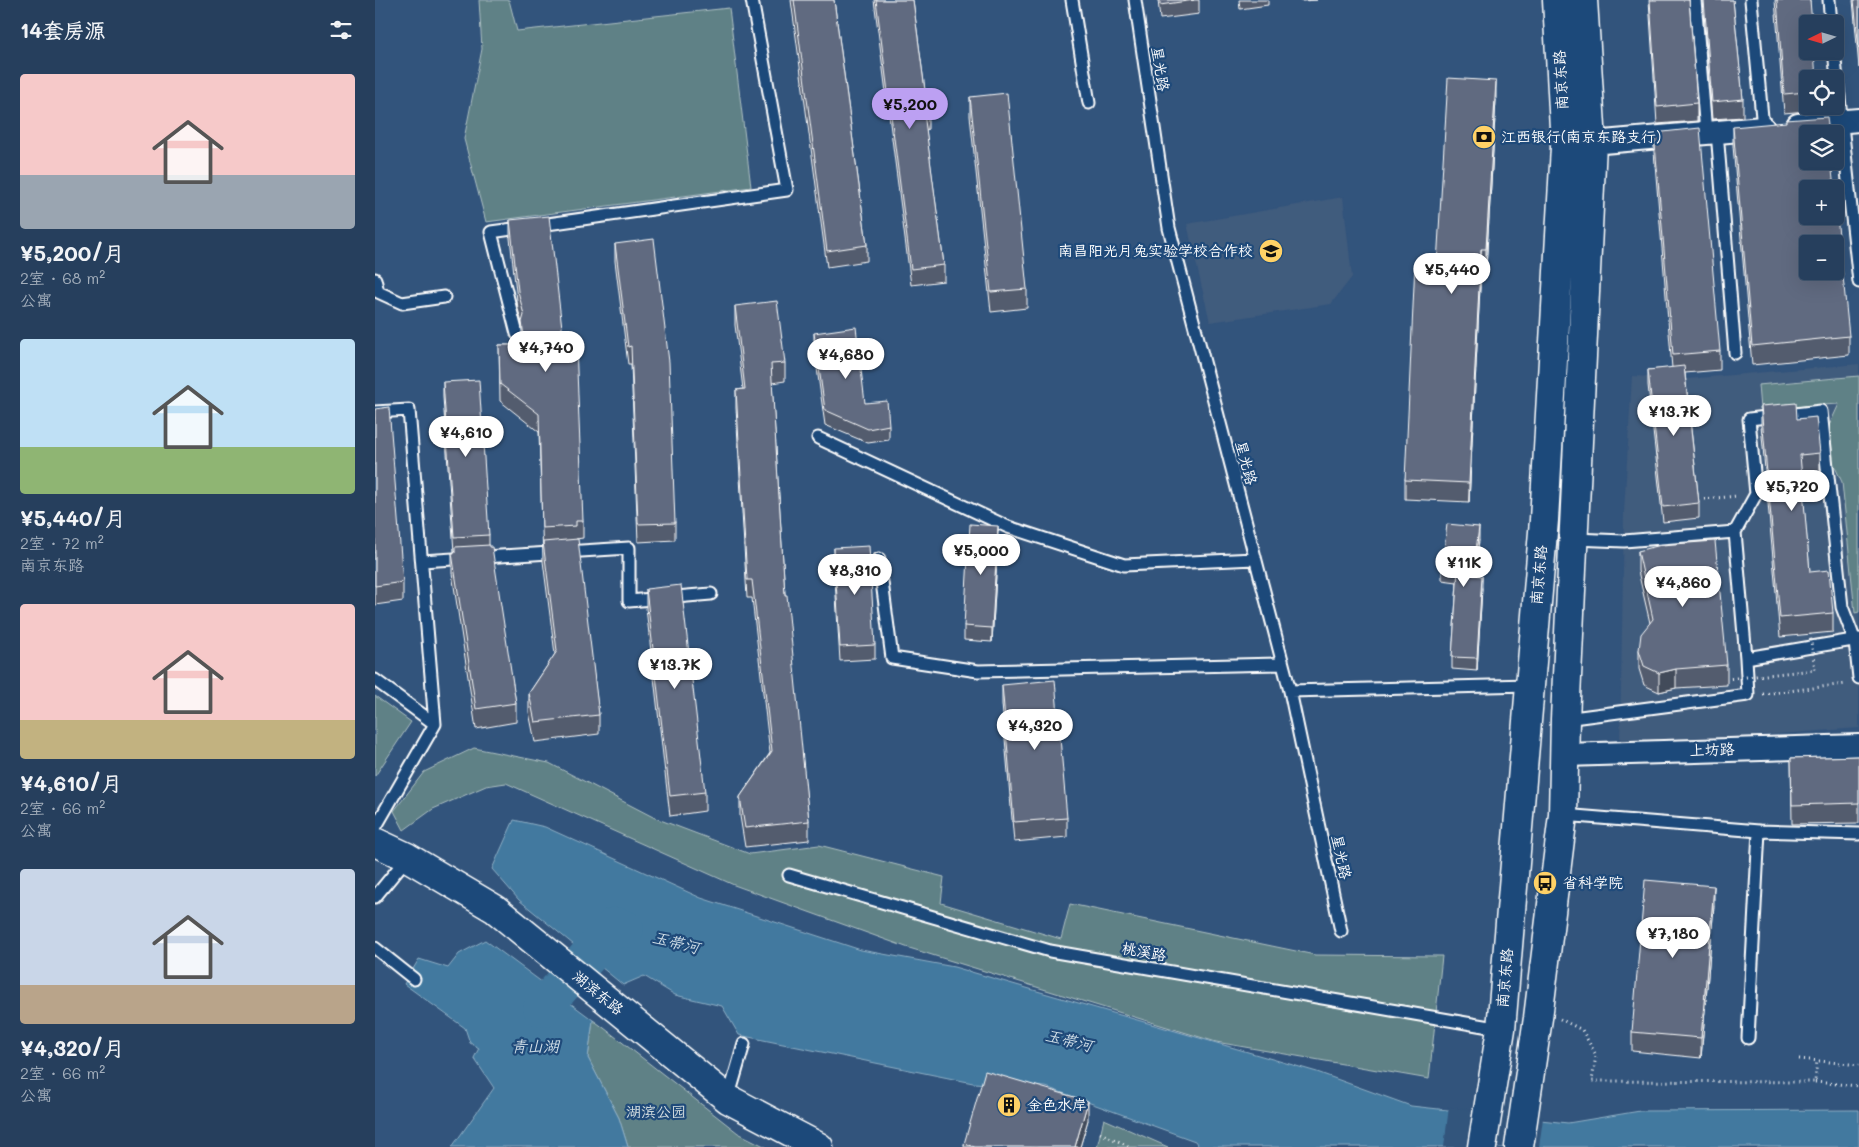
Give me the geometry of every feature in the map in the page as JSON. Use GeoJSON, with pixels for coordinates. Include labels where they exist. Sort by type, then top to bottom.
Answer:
{"type":"FeatureCollection","features":[{"type":"Feature","properties":{"kind":"main road","name":"南京东路"},"geometry":{"type":"LineString","coordinates":[[1482,1147],[1501,1030],[1544,520],[1565,147],[1557,0]]}},
{"type":"Feature","properties":{"kind":"main road","name":"南京东路"},"geometry":{"type":"LineString","coordinates":[[1519,1147],[1538,1018],[1563,815],[1565,720],[1593,143],[1583,0]]}},
{"type":"Feature","properties":{"kind":"main road","name":"湖滨东路"},"geometry":{"type":"LineString","coordinates":[[375,842],[407,857],[495,908],[728,1099],[819,1147]]}},
{"type":"Feature","properties":{"kind":"street"},"geometry":{"type":"LineString","coordinates":[[1593,143],[1850,120]]}},
{"type":"Feature","properties":{"kind":"street","name":"上坊路"},"geometry":{"type":"LineString","coordinates":[[1565,754],[1859,746]]}},
{"type":"Feature","properties":{"kind":"lane"},"geometry":{"type":"LineString","coordinates":[[517,334],[491,232],[787,190],[753,0]]}},
{"type":"Feature","properties":{"kind":"lane"},"geometry":{"type":"LineString","coordinates":[[1072,0],[1089,102]]}},
{"type":"Feature","properties":{"kind":"lane","name":"星光路"},"geometry":{"type":"LineString","coordinates":[[1135,0],[1169,228],[1290,691],[1341,931]]}},
{"type":"Feature","properties":{"kind":"lane"},"geometry":{"type":"LineString","coordinates":[[1695,0],[1735,353]]}},
{"type":"Feature","properties":{"kind":"lane"},"geometry":{"type":"LineString","coordinates":[[1751,0],[1763,128]]}},
{"type":"Feature","properties":{"kind":"lane"},"geometry":{"type":"LineString","coordinates":[[1829,0],[1830,15]]}},
{"type":"Feature","properties":{"kind":"lane"},"geometry":{"type":"LineString","coordinates":[[1836,60],[1850,120],[1859,282]]}},
{"type":"Feature","properties":{"kind":"lane"},"geometry":{"type":"LineString","coordinates":[[375,279],[378,292],[402,303],[444,297]]}},
{"type":"Feature","properties":{"kind":"lane"},"geometry":{"type":"LineString","coordinates":[[375,412],[409,410],[435,724],[375,828]]}},
{"type":"Feature","properties":{"kind":"lane"},"geometry":{"type":"LineString","coordinates":[[1565,720],[1748,695],[1735,532],[1756,494],[1749,419],[1821,410],[1842,607],[1857,640],[1854,681]]}},
{"type":"Feature","properties":{"kind":"lane"},"geometry":{"type":"LineString","coordinates":[[818,438],[1008,527],[1124,564],[1255,559]]}},
{"type":"Feature","properties":{"kind":"lane"},"geometry":{"type":"LineString","coordinates":[[1574,539],[1624,541],[1735,532]]}},
{"type":"Feature","properties":{"kind":"lane"},"geometry":{"type":"LineString","coordinates":[[422,561],[629,548],[629,601],[711,594]]}},
{"type":"Feature","properties":{"kind":"lane"},"geometry":{"type":"LineString","coordinates":[[879,559],[892,658],[978,671],[1283,664]]}},
{"type":"Feature","properties":{"kind":"lane"},"geometry":{"type":"LineString","coordinates":[[1746,658],[1857,640]]}},
{"type":"Feature","properties":{"kind":"lane"},"geometry":{"type":"LineString","coordinates":[[375,680],[435,724]]}},
{"type":"Feature","properties":{"kind":"lane"},"geometry":{"type":"LineString","coordinates":[[1290,691],[1529,685]]}},
{"type":"Feature","properties":{"kind":"lane"},"geometry":{"type":"LineString","coordinates":[[1563,815],[1759,831],[1859,834]]}},
{"type":"Feature","properties":{"kind":"lane"},"geometry":{"type":"LineString","coordinates":[[1748,1038],[1759,831]]}},
{"type":"Feature","properties":{"kind":"lane"},"geometry":{"type":"LineString","coordinates":[[375,897],[407,857]]}},
{"type":"Feature","properties":{"kind":"lane","name":"桃溪路"},"geometry":{"type":"LineString","coordinates":[[789,875],[1050,951],[1501,1030]]}},
{"type":"Feature","properties":{"kind":"lane"},"geometry":{"type":"LineString","coordinates":[[375,948],[414,979]]}},
{"type":"Feature","properties":{"kind":"lane"},"geometry":{"type":"LineString","coordinates":[[728,1099],[743,1044]]}},
{"type":"Feature","properties":{"kind":"path"},"geometry":{"type":"LineString","coordinates":[[1704,499],[1756,494]]}},
{"type":"Feature","properties":{"kind":"path"},"geometry":{"type":"LineString","coordinates":[[1726,679],[1815,670],[1810,634]]}},
{"type":"Feature","properties":{"kind":"path"},"geometry":{"type":"LineString","coordinates":[[1748,695],[1854,681]]}},
{"type":"Feature","properties":{"kind":"path"},"geometry":{"type":"LineString","coordinates":[[1538,1018],[1561,1019],[1582,1030],[1596,1055],[1592,1081],[1815,1082],[1859,1086]]}},
{"type":"Feature","properties":{"kind":"path"},"geometry":{"type":"LineString","coordinates":[[1799,1059],[1859,1065]]}},
{"type":"Feature","properties":{"kind":"path"},"geometry":{"type":"LineString","coordinates":[[1815,1082],[1817,1060]]}},
{"type":"Feature","properties":{"kind":"path"},"geometry":{"type":"LineString","coordinates":[[1100,1133],[1131,1147]]}},
{"type":"Feature","properties":{"kind":"shaded area","name":"南昌阳光月兔实验学校合作校"},"geometry":{"type":"Polygon","coordinates":[[[1343,197],[1352,277],[1331,304],[1210,322],[1187,224],[1343,197]]]}},
{"type":"Feature","properties":{"kind":"shaded area"},"geometry":{"type":"Polygon","coordinates":[[[1859,364],[1859,728],[1620,746],[1624,512],[1632,376],[1687,379],[1859,364]]]}},
{"type":"Feature","properties":{"kind":"green space"},"geometry":{"type":"Polygon","coordinates":[[[479,0],[509,0],[517,31],[729,8],[751,187],[486,222],[464,139],[482,49],[479,0]]]}},
{"type":"Feature","properties":{"kind":"green space"},"geometry":{"type":"Polygon","coordinates":[[[1859,376],[1859,612],[1855,613],[1842,482],[1833,463],[1828,428],[1839,404],[1760,409],[1758,385],[1859,376]]]}},
{"type":"Feature","properties":{"kind":"green space"},"geometry":{"type":"Polygon","coordinates":[[[375,696],[411,722],[375,776],[375,696]]]}},
{"type":"Feature","properties":{"kind":"green space"},"geometry":{"type":"Polygon","coordinates":[[[474,748],[549,763],[655,818],[750,854],[819,845],[944,877],[941,903],[1061,939],[1070,904],[1315,955],[1442,956],[1429,1079],[1216,1042],[906,947],[734,885],[506,783],[486,786],[433,809],[404,830],[394,811],[424,772],[474,748]]]}},
{"type":"Feature","properties":{"kind":"green space","name":"湖滨公园"},"geometry":{"type":"Polygon","coordinates":[[[593,1020],[738,1133],[766,1147],[628,1147],[619,1118],[588,1058],[593,1020]]]}},
{"type":"Feature","properties":{"kind":"green space"},"geometry":{"type":"Polygon","coordinates":[[[1104,1119],[1168,1147],[1097,1147],[1104,1119]]]}},
{"type":"Feature","properties":{"kind":"water"},"geometry":{"type":"Polygon","coordinates":[[[514,820],[545,827],[701,898],[861,950],[954,967],[1317,1072],[1411,1106],[1568,1123],[1640,1111],[1859,1110],[1859,1147],[1199,1147],[1195,1141],[1046,1087],[973,1083],[739,1035],[722,1006],[675,995],[644,976],[623,985],[519,900],[492,869],[514,820]]]}},
{"type":"Feature","properties":{"kind":"water","name":"青山湖"},"geometry":{"type":"Polygon","coordinates":[[[485,940],[593,1020],[588,1058],[619,1118],[628,1147],[452,1147],[494,1088],[474,1058],[479,1048],[470,1043],[465,1028],[404,984],[419,959],[448,968],[459,954],[485,940]]]}},
{"type":"Feature","properties":{"kind":"pier"},"geometry":{"type":"Polygon","coordinates":[[[1449,1107],[1543,1118],[1539,1147],[1444,1147],[1449,1107]]]}},
{"type":"Feature","properties":{"kind":"building"},"geometry":{"type":"Polygon","coordinates":[[[794,0],[834,0],[867,245],[827,251],[794,0]]]}},
{"type":"Feature","properties":{"kind":"building"},"geometry":{"type":"Polygon","coordinates":[[[876,0],[913,0],[928,113],[924,113],[944,265],[911,269],[876,0]]]}},
{"type":"Feature","properties":{"kind":"building"},"geometry":{"type":"Polygon","coordinates":[[[1160,0],[1194,0],[1160,5],[1160,0]]]}},
{"type":"Feature","properties":{"kind":"building"},"geometry":{"type":"Polygon","coordinates":[[[1650,0],[1689,0],[1697,103],[1657,107],[1650,0]]]}},
{"type":"Feature","properties":{"kind":"building"},"geometry":{"type":"Polygon","coordinates":[[[1704,0],[1733,0],[1743,99],[1712,102],[1704,0]]]}},
{"type":"Feature","properties":{"kind":"building"},"geometry":{"type":"Polygon","coordinates":[[[1777,0],[1810,0],[1811,15],[1799,15],[1799,60],[1815,60],[1815,70],[1799,70],[1799,93],[1784,94],[1777,0]]]}},
{"type":"Feature","properties":{"kind":"building"},"geometry":{"type":"Polygon","coordinates":[[[1854,0],[1859,0],[1859,49],[1854,0]]]}},
{"type":"Feature","properties":{"kind":"building"},"geometry":{"type":"Polygon","coordinates":[[[1448,78],[1496,81],[1486,249],[1481,249],[1469,483],[1405,480],[1415,263],[1437,264],[1448,78]]]}},
{"type":"Feature","properties":{"kind":"building"},"geometry":{"type":"Polygon","coordinates":[[[1007,93],[1027,289],[991,292],[970,97],[1007,93]]]}},
{"type":"Feature","properties":{"kind":"building"},"geometry":{"type":"Polygon","coordinates":[[[1827,117],[1828,125],[1799,125],[1799,170],[1832,170],[1833,180],[1799,180],[1799,225],[1838,225],[1839,235],[1799,235],[1799,280],[1843,280],[1849,336],[1752,346],[1733,127],[1786,122],[1786,120],[1827,117]]]}},
{"type":"Feature","properties":{"kind":"building"},"geometry":{"type":"Polygon","coordinates":[[[1700,128],[1720,351],[1673,355],[1654,133],[1700,128]]]}},
{"type":"Feature","properties":{"kind":"building"},"geometry":{"type":"Polygon","coordinates":[[[549,216],[564,345],[576,345],[583,521],[576,521],[576,526],[542,528],[539,414],[500,384],[499,345],[525,345],[522,322],[524,315],[518,291],[510,220],[549,216]]]}},
{"type":"Feature","properties":{"kind":"building"},"geometry":{"type":"Polygon","coordinates":[[[654,239],[669,362],[675,523],[638,524],[631,346],[628,347],[615,244],[654,239]]]}},
{"type":"Feature","properties":{"kind":"building"},"geometry":{"type":"Polygon","coordinates":[[[777,301],[785,363],[771,364],[785,595],[787,595],[809,821],[745,828],[740,797],[772,751],[752,580],[747,580],[736,390],[745,389],[735,306],[777,301]]]}},
{"type":"Feature","properties":{"kind":"building"},"geometry":{"type":"Polygon","coordinates":[[[856,327],[865,403],[887,401],[889,425],[868,429],[825,410],[814,333],[856,327]]]}},
{"type":"Feature","properties":{"kind":"building"},"geometry":{"type":"Polygon","coordinates":[[[1684,366],[1699,503],[1663,507],[1648,370],[1684,366]]]}},
{"type":"Feature","properties":{"kind":"building"},"geometry":{"type":"Polygon","coordinates":[[[479,380],[489,535],[454,537],[443,382],[479,380]]]}},
{"type":"Feature","properties":{"kind":"building"},"geometry":{"type":"Polygon","coordinates":[[[1796,403],[1797,419],[1816,417],[1820,453],[1800,455],[1810,572],[1829,570],[1833,613],[1780,618],[1761,406],[1796,403]]]}},
{"type":"Feature","properties":{"kind":"building"},"geometry":{"type":"Polygon","coordinates":[[[389,407],[403,582],[375,586],[375,409],[389,407]]]}},
{"type":"Feature","properties":{"kind":"building"},"geometry":{"type":"Polygon","coordinates":[[[970,524],[998,526],[992,628],[964,626],[970,524]]]}},
{"type":"Feature","properties":{"kind":"building"},"geometry":{"type":"Polygon","coordinates":[[[1447,524],[1479,527],[1473,575],[1482,576],[1477,658],[1452,657],[1458,569],[1442,568],[1447,524]]]}},
{"type":"Feature","properties":{"kind":"building"},"geometry":{"type":"Polygon","coordinates":[[[578,539],[599,715],[535,722],[529,693],[557,651],[543,542],[578,539]]]}},
{"type":"Feature","properties":{"kind":"building"},"geometry":{"type":"Polygon","coordinates":[[[1715,541],[1727,665],[1676,669],[1659,673],[1644,666],[1639,650],[1641,634],[1653,619],[1638,551],[1661,545],[1715,541]]]}},
{"type":"Feature","properties":{"kind":"building"},"geometry":{"type":"Polygon","coordinates":[[[490,545],[492,547],[516,703],[476,709],[452,553],[455,553],[455,547],[490,545]]]}},
{"type":"Feature","properties":{"kind":"building"},"geometry":{"type":"Polygon","coordinates":[[[869,546],[875,645],[840,647],[834,548],[869,546]]]}},
{"type":"Feature","properties":{"kind":"building"},"geometry":{"type":"Polygon","coordinates":[[[681,585],[705,792],[670,796],[646,589],[681,585]]]}},
{"type":"Feature","properties":{"kind":"building"},"geometry":{"type":"Polygon","coordinates":[[[1055,680],[1067,818],[1014,822],[1002,685],[1055,680]]]}},
{"type":"Feature","properties":{"kind":"building"},"geometry":{"type":"Polygon","coordinates":[[[1859,756],[1859,803],[1792,805],[1791,758],[1859,756]]]}},
{"type":"Feature","properties":{"kind":"building"},"geometry":{"type":"Polygon","coordinates":[[[1645,880],[1714,886],[1701,1038],[1632,1032],[1645,880]]]}},
{"type":"Feature","properties":{"kind":"building","name":"金色水岸"},"geometry":{"type":"Polygon","coordinates":[[[985,1071],[1088,1101],[1075,1147],[975,1147],[964,1144],[985,1071]]]}},
{"type":"Feature","properties":{"kind":"waterway","name":"玉带河"},"geometry":{"type":"LineString","coordinates":[[542,1008],[615,926],[625,929]]}},
{"type":"Feature","properties":{"kind":"place","name":"江西银行(南京东路支行)"},"geometry":{"type":"Point","coordinates":[1484,137]}},
{"type":"Feature","properties":{"kind":"place","name":"南昌阳光月兔实验学校合作校"},"geometry":{"type":"Point","coordinates":[1271,251]}},
{"type":"Feature","properties":{"kind":"place","name":"省科学院"},"geometry":{"type":"Point","coordinates":[1545,883]}},
{"type":"Feature","properties":{"kind":"place","name":"金色水岸"},"geometry":{"type":"Point","coordinates":[1009,1105]}}]}
